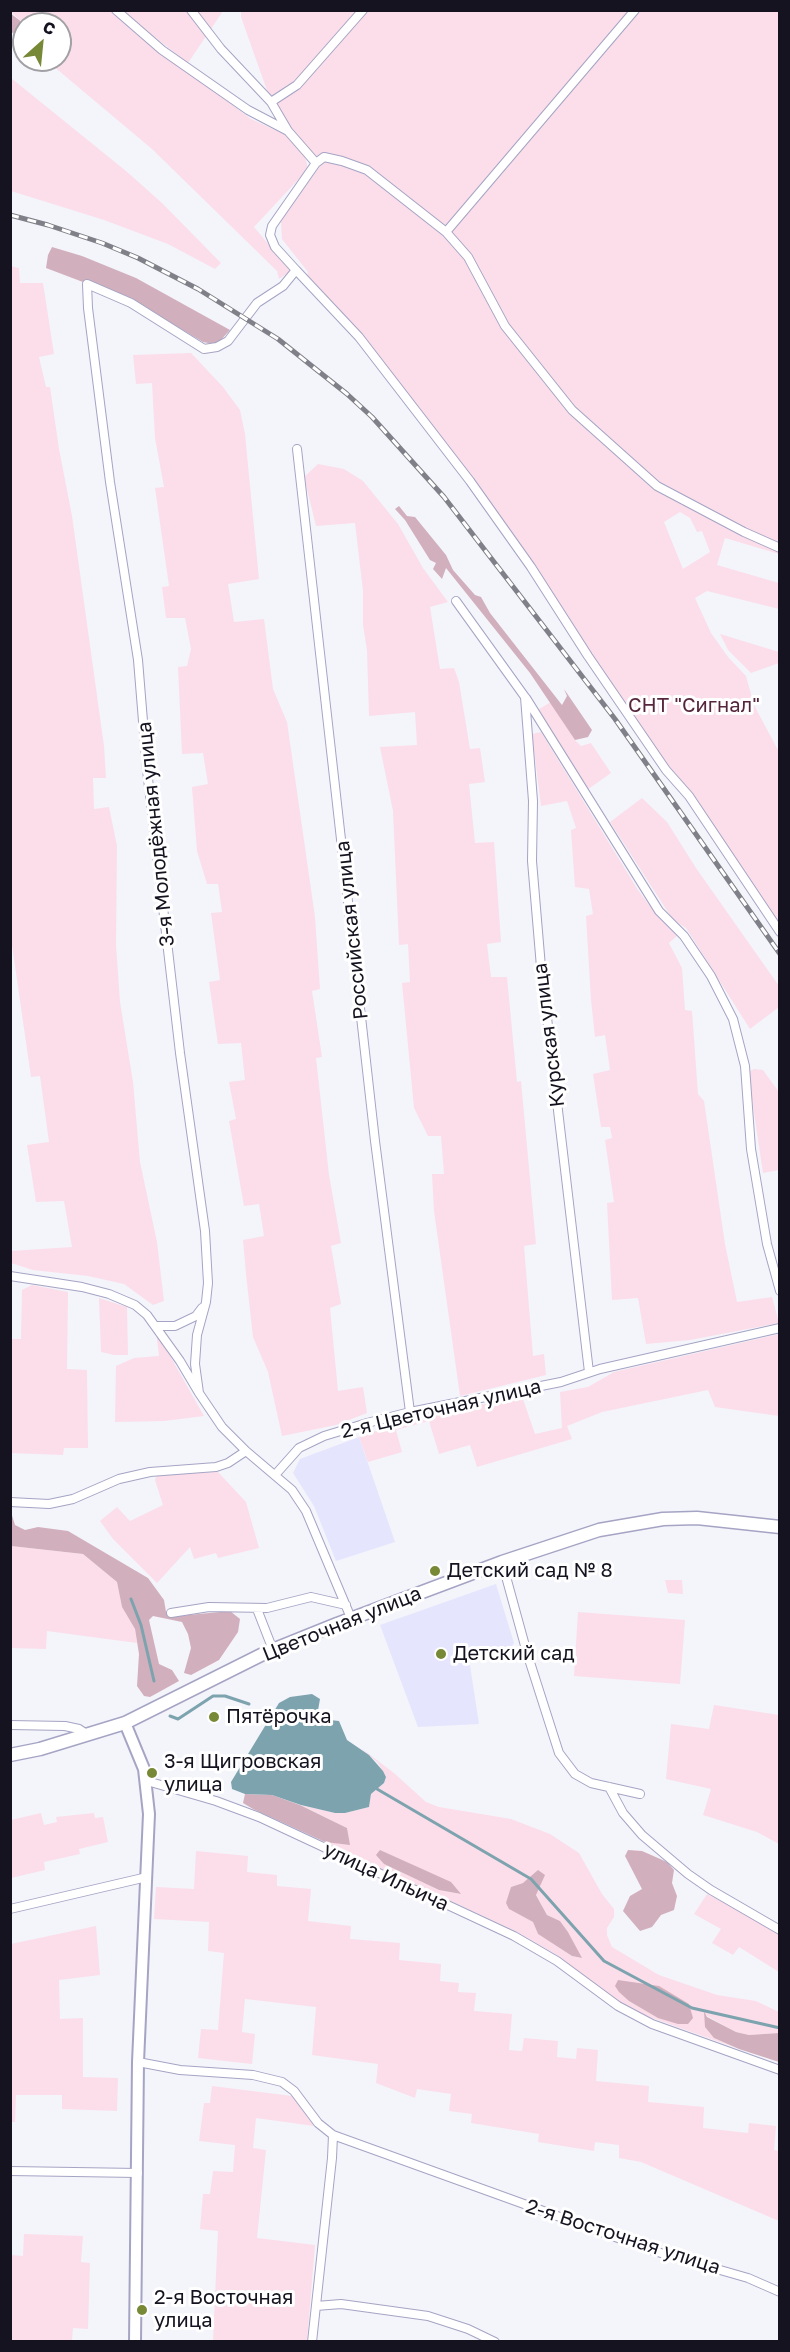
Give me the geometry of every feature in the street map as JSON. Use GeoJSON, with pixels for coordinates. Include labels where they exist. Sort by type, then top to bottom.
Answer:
{"type":"FeatureCollection","features":[{"type":"Feature","properties":{"kind":"main road","name":"Цветочная улица"},"geometry":{"type":"LineString","coordinates":[[125,1723],[273,1650],[351,1618],[502,1562],[599,1530],[663,1519],[697,1518],[780,1527]]}},
{"type":"Feature","properties":{"kind":"main road"},"geometry":{"type":"LineString","coordinates":[[10,1755],[40,1749],[125,1723]]}},
{"type":"Feature","properties":{"kind":"street"},"geometry":{"type":"LineString","coordinates":[[116,10],[171,57],[248,110],[288,130]]}},
{"type":"Feature","properties":{"kind":"street"},"geometry":{"type":"LineString","coordinates":[[191,10],[221,50],[271,102],[288,130],[316,163]]}},
{"type":"Feature","properties":{"kind":"street"},"geometry":{"type":"LineString","coordinates":[[271,102],[297,85],[363,10]]}},
{"type":"Feature","properties":{"kind":"street"},"geometry":{"type":"LineString","coordinates":[[446,232],[635,10]]}},
{"type":"Feature","properties":{"kind":"street"},"geometry":{"type":"LineString","coordinates":[[780,548],[744,532],[657,486],[572,410],[505,326],[468,257],[446,232],[367,170],[324,157],[316,163],[273,226],[270,235],[275,247],[358,337],[470,481],[531,567],[659,761],[689,796],[780,932]]}},
{"type":"Feature","properties":{"kind":"street","name":"3-я Молодёжная улица"},"geometry":{"type":"LineString","coordinates":[[199,1393],[197,1335],[206,1302],[208,1284],[205,1231],[180,1053],[147,770],[138,660],[110,482],[87,284],[131,303],[204,349],[211,349],[228,341],[256,303],[283,286],[296,270]]}},
{"type":"Feature","properties":{"kind":"street","name":"Российская улица"},"geometry":{"type":"LineString","coordinates":[[297,448],[375,1141],[410,1412]]}},
{"type":"Feature","properties":{"kind":"street"},"geometry":{"type":"LineString","coordinates":[[456,601],[525,697],[659,911],[684,936],[711,976],[733,1019],[745,1066],[751,1149],[765,1234],[780,1291]]}},
{"type":"Feature","properties":{"kind":"street","name":"Курская улица"},"geometry":{"type":"LineString","coordinates":[[525,697],[533,801],[532,861],[541,967],[589,1372]]}},
{"type":"Feature","properties":{"kind":"street"},"geometry":{"type":"LineString","coordinates":[[10,1276],[82,1287],[109,1294],[135,1305],[157,1326],[222,1426],[246,1451],[292,1490],[306,1510],[351,1618]]}},
{"type":"Feature","properties":{"kind":"street"},"geometry":{"type":"LineString","coordinates":[[157,1326],[175,1326],[196,1316],[206,1302]]}},
{"type":"Feature","properties":{"kind":"street","name":"2-я Цветочная улица"},"geometry":{"type":"LineString","coordinates":[[275,1475],[299,1448],[324,1436],[410,1412],[561,1382],[589,1372],[780,1328]]}},
{"type":"Feature","properties":{"kind":"street"},"geometry":{"type":"LineString","coordinates":[[10,1502],[49,1504],[73,1499],[119,1479],[150,1472],[216,1467],[228,1463],[246,1451]]}},
{"type":"Feature","properties":{"kind":"street"},"geometry":{"type":"LineString","coordinates":[[502,1562],[527,1653],[559,1753],[575,1774],[591,1783],[640,1794]]}},
{"type":"Feature","properties":{"kind":"street"},"geometry":{"type":"LineString","coordinates":[[171,1613],[209,1607],[267,1608],[311,1597],[346,1605]]}},
{"type":"Feature","properties":{"kind":"street"},"geometry":{"type":"LineString","coordinates":[[257,1609],[273,1650]]}},
{"type":"Feature","properties":{"kind":"street"},"geometry":{"type":"LineString","coordinates":[[125,1723],[147,1781],[149,1814],[138,2062],[135,2342]]}},
{"type":"Feature","properties":{"kind":"street"},"geometry":{"type":"LineString","coordinates":[[10,1725],[65,1726],[79,1729],[89,1735]]}},
{"type":"Feature","properties":{"kind":"street","name":"улица Ильича"},"geometry":{"type":"LineString","coordinates":[[147,1781],[216,1801],[259,1817],[514,1936],[557,1961],[618,2006],[652,2024],[780,2070]]}},
{"type":"Feature","properties":{"kind":"street"},"geometry":{"type":"LineString","coordinates":[[609,1787],[623,1813],[642,1835],[688,1874],[780,1930]]}},
{"type":"Feature","properties":{"kind":"street"},"geometry":{"type":"LineString","coordinates":[[10,1909],[147,1877]]}},
{"type":"Feature","properties":{"kind":"street","name":"2-я Восточная улица"},"geometry":{"type":"LineString","coordinates":[[138,2062],[180,2070],[253,2075],[282,2082],[294,2091],[318,2123],[333,2134],[654,2251],[748,2278],[780,2292]]}},
{"type":"Feature","properties":{"kind":"street"},"geometry":{"type":"LineString","coordinates":[[312,2342],[333,2134]]}},
{"type":"Feature","properties":{"kind":"street"},"geometry":{"type":"LineString","coordinates":[[10,2171],[138,2173]]}},
{"type":"Feature","properties":{"kind":"street"},"geometry":{"type":"LineString","coordinates":[[316,2306],[341,2304],[428,2316],[468,2329],[495,2342]]}},
{"type":"Feature","properties":{"kind":"shaded area"},"geometry":{"type":"Polygon","coordinates":[[[10,13],[12,15],[11,32],[10,13]]]}},
{"type":"Feature","properties":{"kind":"shaded area"},"geometry":{"type":"Polygon","coordinates":[[[52,247],[82,256],[136,278],[230,330],[219,342],[213,344],[203,342],[133,301],[46,268],[52,247]]]}},
{"type":"Feature","properties":{"kind":"shaded area"},"geometry":{"type":"Polygon","coordinates":[[[399,506],[407,516],[415,517],[446,555],[453,570],[475,595],[481,597],[490,613],[562,705],[567,696],[564,689],[592,730],[588,737],[575,740],[530,673],[446,568],[442,579],[433,569],[436,563],[430,560],[405,520],[395,509],[399,506]]]}},
{"type":"Feature","properties":{"kind":"shaded area"},"geometry":{"type":"Polygon","coordinates":[[[359,1437],[395,1542],[336,1561],[314,1506],[293,1473],[300,1459],[359,1437]]]}},
{"type":"Feature","properties":{"kind":"shaded area"},"geometry":{"type":"Polygon","coordinates":[[[11,1512],[15,1525],[25,1530],[38,1527],[68,1531],[148,1578],[164,1600],[166,1612],[178,1616],[230,1611],[240,1619],[238,1632],[219,1660],[191,1675],[184,1673],[191,1648],[182,1622],[153,1616],[149,1620],[159,1664],[172,1670],[179,1681],[150,1697],[144,1696],[137,1686],[139,1654],[135,1629],[122,1607],[117,1582],[83,1554],[11,1546],[11,1512]]]}},
{"type":"Feature","properties":{"kind":"shaded area","name":"Детский сад"},"geometry":{"type":"Polygon","coordinates":[[[496,1584],[514,1643],[509,1651],[469,1659],[479,1724],[418,1727],[380,1625],[496,1584]]]}},
{"type":"Feature","properties":{"kind":"shaded area"},"geometry":{"type":"Polygon","coordinates":[[[312,1694],[320,1699],[317,1716],[321,1719],[339,1721],[347,1740],[369,1755],[383,1771],[386,1777],[384,1783],[371,1794],[369,1807],[335,1813],[272,1795],[245,1794],[232,1789],[231,1782],[279,1703],[290,1697],[312,1694]]]}},
{"type":"Feature","properties":{"kind":"shaded area"},"geometry":{"type":"Polygon","coordinates":[[[245,1794],[272,1795],[300,1805],[347,1828],[350,1845],[325,1842],[253,1809],[243,1803],[245,1794]]]}},
{"type":"Feature","properties":{"kind":"shaded area"},"geometry":{"type":"Polygon","coordinates":[[[380,1850],[451,1882],[461,1894],[439,1890],[384,1864],[376,1855],[380,1850]]]}},
{"type":"Feature","properties":{"kind":"shaded area"},"geometry":{"type":"Polygon","coordinates":[[[628,1850],[642,1851],[667,1862],[674,1870],[672,1883],[677,1896],[674,1910],[661,1915],[652,1927],[640,1931],[623,1911],[630,1896],[642,1889],[625,1856],[628,1850]]]}},
{"type":"Feature","properties":{"kind":"shaded area"},"geometry":{"type":"Polygon","coordinates":[[[538,1870],[545,1875],[536,1895],[547,1915],[560,1921],[582,1958],[572,1956],[538,1934],[533,1922],[509,1909],[506,1903],[511,1887],[523,1883],[538,1870]]]}},
{"type":"Feature","properties":{"kind":"shaded area"},"geometry":{"type":"Polygon","coordinates":[[[618,1980],[659,1986],[689,2004],[693,2018],[688,2024],[678,2024],[658,2018],[629,2001],[619,1992],[615,1986],[618,1980]]]}},
{"type":"Feature","properties":{"kind":"shaded area"},"geometry":{"type":"Polygon","coordinates":[[[704,2011],[707,2017],[736,2032],[749,2035],[779,2033],[779,2062],[714,2038],[705,2027],[704,2011]]]}},
{"type":"Feature","properties":{"kind":"green space","name":"СНТ \"Сигнал\""},"geometry":{"type":"Polygon","coordinates":[[[241,10],[779,11],[779,554],[725,538],[717,565],[779,583],[779,609],[707,591],[695,598],[711,633],[728,657],[746,676],[754,705],[779,752],[779,925],[669,771],[420,412],[342,313],[307,277],[308,272],[282,239],[281,221],[322,163],[292,131],[269,96],[241,17],[241,10]],[[680,512],[664,522],[683,569],[710,552],[702,531],[697,532],[690,518],[680,512]]]}},
{"type":"Feature","properties":{"kind":"green space"},"geometry":{"type":"Polygon","coordinates":[[[10,11],[111,11],[149,43],[251,119],[284,134],[291,140],[305,156],[308,169],[254,227],[291,271],[279,279],[277,271],[152,149],[60,72],[72,72],[72,12],[12,13],[10,11]]]}},
{"type":"Feature","properties":{"kind":"green space"},"geometry":{"type":"Polygon","coordinates":[[[121,11],[223,11],[188,63],[121,11]]]}},
{"type":"Feature","properties":{"kind":"green space"},"geometry":{"type":"Polygon","coordinates":[[[11,78],[126,171],[162,203],[221,263],[215,269],[168,244],[104,220],[11,191],[11,78]]]}},
{"type":"Feature","properties":{"kind":"green space"},"geometry":{"type":"Polygon","coordinates":[[[10,266],[19,268],[20,283],[43,283],[54,354],[39,357],[46,387],[50,387],[72,516],[104,746],[106,778],[93,778],[94,809],[109,807],[117,846],[116,945],[120,1002],[133,1082],[140,1162],[157,1242],[164,1301],[153,1305],[124,1284],[88,1276],[33,1270],[11,1263],[11,1251],[72,1247],[64,1201],[36,1202],[27,1145],[49,1142],[40,1076],[31,1077],[10,931],[10,266]]]}},
{"type":"Feature","properties":{"kind":"green space"},"geometry":{"type":"Polygon","coordinates":[[[191,353],[223,387],[240,410],[245,434],[259,579],[228,584],[234,622],[264,619],[273,689],[287,722],[315,917],[320,989],[312,991],[322,1057],[316,1058],[329,1175],[341,1243],[331,1246],[341,1304],[330,1308],[338,1391],[363,1387],[367,1413],[336,1425],[282,1436],[268,1372],[253,1337],[246,1274],[243,1240],[264,1236],[259,1204],[244,1206],[229,1121],[236,1119],[229,1082],[245,1080],[241,1043],[218,1044],[209,982],[220,980],[211,913],[222,912],[218,884],[207,884],[197,851],[192,787],[208,784],[203,753],[182,754],[178,667],[187,666],[191,649],[185,618],[166,618],[162,587],[169,586],[155,488],[164,487],[155,438],[152,383],[136,384],[133,355],[191,353]]]}},
{"type":"Feature","properties":{"kind":"green space"},"geometry":{"type":"Polygon","coordinates":[[[318,464],[344,469],[363,481],[398,524],[423,568],[448,602],[430,607],[440,669],[454,668],[459,682],[470,749],[480,748],[485,782],[469,784],[475,843],[494,842],[501,942],[487,944],[491,977],[507,977],[517,1082],[521,1081],[536,1244],[524,1246],[533,1356],[544,1354],[546,1375],[460,1396],[434,1211],[432,1174],[444,1174],[441,1136],[428,1136],[414,1108],[402,983],[410,982],[408,944],[399,945],[393,811],[380,747],[417,745],[415,712],[369,716],[363,591],[355,523],[316,526],[304,477],[318,464]]]}},
{"type":"Feature","properties":{"kind":"green space"},"geometry":{"type":"Polygon","coordinates":[[[720,634],[779,652],[779,663],[751,673],[728,650],[720,634]]]}},
{"type":"Feature","properties":{"kind":"green space"},"geometry":{"type":"Polygon","coordinates":[[[551,702],[575,740],[581,746],[591,743],[611,773],[587,790],[541,714],[539,709],[551,702]]]}},
{"type":"Feature","properties":{"kind":"green space"},"geometry":{"type":"Polygon","coordinates":[[[541,732],[638,890],[655,913],[678,935],[669,943],[682,968],[685,1010],[692,1011],[698,1094],[704,1101],[725,1244],[737,1302],[772,1297],[779,1323],[690,1340],[646,1344],[638,1298],[612,1300],[607,1203],[614,1202],[605,1140],[612,1138],[610,1127],[601,1127],[593,1074],[610,1070],[605,1035],[595,1037],[586,916],[593,914],[589,889],[575,887],[571,830],[576,828],[567,801],[541,806],[532,734],[541,732]]]}},
{"type":"Feature","properties":{"kind":"green space"},"geometry":{"type":"Polygon","coordinates":[[[642,798],[667,822],[696,868],[779,986],[779,1007],[750,1029],[686,928],[673,920],[610,822],[642,798]]]}},
{"type":"Feature","properties":{"kind":"green space"},"geometry":{"type":"Polygon","coordinates":[[[754,1069],[763,1070],[779,1092],[779,1170],[763,1173],[748,1072],[754,1069]]]}},
{"type":"Feature","properties":{"kind":"green space"},"geometry":{"type":"Polygon","coordinates":[[[32,1285],[68,1292],[67,1369],[87,1370],[88,1448],[64,1448],[63,1455],[11,1453],[11,1339],[21,1339],[22,1290],[32,1285]]]}},
{"type":"Feature","properties":{"kind":"green space"},"geometry":{"type":"Polygon","coordinates":[[[99,1298],[127,1307],[128,1355],[101,1352],[99,1298]]]}},
{"type":"Feature","properties":{"kind":"green space"},"geometry":{"type":"Polygon","coordinates":[[[156,1331],[204,1416],[164,1421],[115,1422],[116,1366],[134,1358],[159,1356],[156,1331]]]}},
{"type":"Feature","properties":{"kind":"green space"},"geometry":{"type":"Polygon","coordinates":[[[779,1334],[779,1416],[715,1407],[708,1390],[602,1412],[567,1426],[572,1439],[477,1467],[470,1445],[439,1454],[429,1421],[396,1430],[402,1452],[368,1462],[359,1437],[428,1416],[484,1404],[523,1399],[535,1434],[562,1428],[560,1392],[588,1387],[614,1372],[779,1334]]]}},
{"type":"Feature","properties":{"kind":"green space"},"geometry":{"type":"Polygon","coordinates":[[[218,1472],[246,1502],[259,1548],[218,1558],[216,1553],[194,1559],[190,1547],[157,1583],[113,1539],[100,1521],[117,1507],[130,1521],[163,1505],[155,1480],[157,1475],[218,1472]]]}},
{"type":"Feature","properties":{"kind":"green space"},"geometry":{"type":"Polygon","coordinates":[[[11,1546],[83,1554],[117,1582],[122,1607],[135,1629],[137,1643],[47,1631],[46,1649],[11,1648],[11,1546]]]}},
{"type":"Feature","properties":{"kind":"green space"},"geometry":{"type":"Polygon","coordinates":[[[665,1580],[682,1580],[683,1594],[668,1593],[665,1580]]]}},
{"type":"Feature","properties":{"kind":"green space"},"geometry":{"type":"Polygon","coordinates":[[[578,1612],[685,1620],[680,1684],[574,1676],[578,1612]]]}},
{"type":"Feature","properties":{"kind":"green space"},"geometry":{"type":"Polygon","coordinates":[[[714,1705],[779,1715],[779,1844],[757,1832],[703,1815],[711,1789],[666,1779],[671,1724],[709,1729],[714,1705]]]}},
{"type":"Feature","properties":{"kind":"green space"},"geometry":{"type":"Polygon","coordinates":[[[361,1748],[394,1773],[426,1802],[439,1807],[511,1819],[550,1834],[579,1853],[602,1894],[614,1909],[614,1917],[607,1928],[612,1947],[659,1975],[717,1995],[756,2001],[779,2012],[779,2033],[749,2035],[736,2032],[705,2013],[714,2038],[739,2049],[641,2014],[613,1998],[557,1955],[517,1932],[325,1842],[349,1844],[347,1828],[301,1805],[335,1813],[369,1807],[371,1794],[384,1783],[386,1777],[378,1763],[361,1748]],[[380,1850],[384,1864],[439,1890],[460,1894],[416,1867],[380,1850]],[[523,1883],[511,1887],[509,1909],[533,1922],[538,1934],[572,1956],[581,1958],[560,1921],[547,1915],[536,1894],[523,1883]]]}},
{"type":"Feature","properties":{"kind":"green space"},"geometry":{"type":"Polygon","coordinates":[[[41,1813],[44,1825],[57,1822],[56,1817],[94,1813],[95,1818],[103,1817],[108,1842],[79,1849],[80,1854],[44,1862],[45,1870],[11,1878],[11,1820],[41,1813]]]}},
{"type":"Feature","properties":{"kind":"green space"},"geometry":{"type":"Polygon","coordinates":[[[196,1851],[248,1856],[247,1872],[277,1875],[277,1886],[311,1889],[308,1921],[351,1926],[350,1939],[400,1943],[399,1960],[441,1964],[440,1981],[459,1983],[458,1992],[476,1993],[474,2011],[512,2014],[509,2050],[522,2051],[524,2038],[558,2041],[557,2057],[576,2059],[577,2048],[598,2050],[596,2081],[649,2086],[648,2102],[704,2107],[703,2128],[748,2133],[749,2123],[776,2126],[774,2150],[779,2151],[779,2221],[641,2162],[619,2158],[619,2145],[595,2142],[594,2151],[538,2142],[539,2134],[471,2123],[472,2114],[449,2111],[451,2094],[417,2089],[415,2098],[376,2083],[378,2064],[312,2055],[316,2007],[245,1999],[242,2032],[255,2034],[252,2064],[198,2058],[201,2029],[218,2030],[224,1953],[208,1951],[209,1922],[154,1919],[156,1887],[194,1889],[196,1851]]]}},
{"type":"Feature","properties":{"kind":"green space"},"geometry":{"type":"Polygon","coordinates":[[[707,1894],[779,1931],[779,1972],[739,1947],[733,1955],[712,1943],[721,1929],[694,1914],[707,1894]]]}},
{"type":"Feature","properties":{"kind":"green space"},"geometry":{"type":"Polygon","coordinates":[[[96,1926],[100,1975],[59,1980],[60,2019],[83,2018],[83,2077],[118,2078],[117,2111],[62,2109],[62,2095],[16,2095],[15,2122],[11,2122],[11,1944],[96,1926]]]}},
{"type":"Feature","properties":{"kind":"green space"},"geometry":{"type":"Polygon","coordinates":[[[212,2086],[292,2096],[314,2126],[256,2118],[253,2148],[266,2150],[257,2238],[315,2245],[307,2341],[213,2341],[218,2231],[200,2229],[203,2194],[210,2194],[213,2171],[233,2172],[235,2145],[199,2141],[204,2103],[210,2103],[212,2086]]]}},
{"type":"Feature","properties":{"kind":"green space"},"geometry":{"type":"Polygon","coordinates":[[[24,2234],[83,2236],[81,2262],[90,2263],[88,2329],[73,2328],[72,2341],[11,2341],[11,2255],[23,2256],[24,2234]]]}},
{"type":"Feature","properties":{"kind":"waterway"},"geometry":{"type":"LineString","coordinates":[[131,1599],[141,1625],[154,1681]]}},
{"type":"Feature","properties":{"kind":"waterway"},"geometry":{"type":"LineString","coordinates":[[170,1716],[178,1719],[213,1696],[225,1696],[249,1704]]}},
{"type":"Feature","properties":{"kind":"waterway"},"geometry":{"type":"LineString","coordinates":[[377,1789],[531,1879],[604,1961],[692,2008],[780,2028]]}},
{"type":"Feature","properties":{"kind":"railway"},"geometry":{"type":"LineString","coordinates":[[10,215],[102,243],[138,258],[198,289],[278,339],[372,417],[444,497],[615,719],[780,954]]}},
{"type":"Feature","properties":{"kind":"place","name":"Детский сад № 8"},"geometry":{"type":"Point","coordinates":[435,1571]}},
{"type":"Feature","properties":{"kind":"place","name":"Детский сад"},"geometry":{"type":"Point","coordinates":[441,1654]}},
{"type":"Feature","properties":{"kind":"place","name":"Пятёрочка"},"geometry":{"type":"Point","coordinates":[214,1717]}},
{"type":"Feature","properties":{"kind":"place","name":"3-я Щигровская улица"},"geometry":{"type":"Point","coordinates":[152,1773]}},
{"type":"Feature","properties":{"kind":"place","name":"2-я Восточная улица"},"geometry":{"type":"Point","coordinates":[142,2310]}}]}
